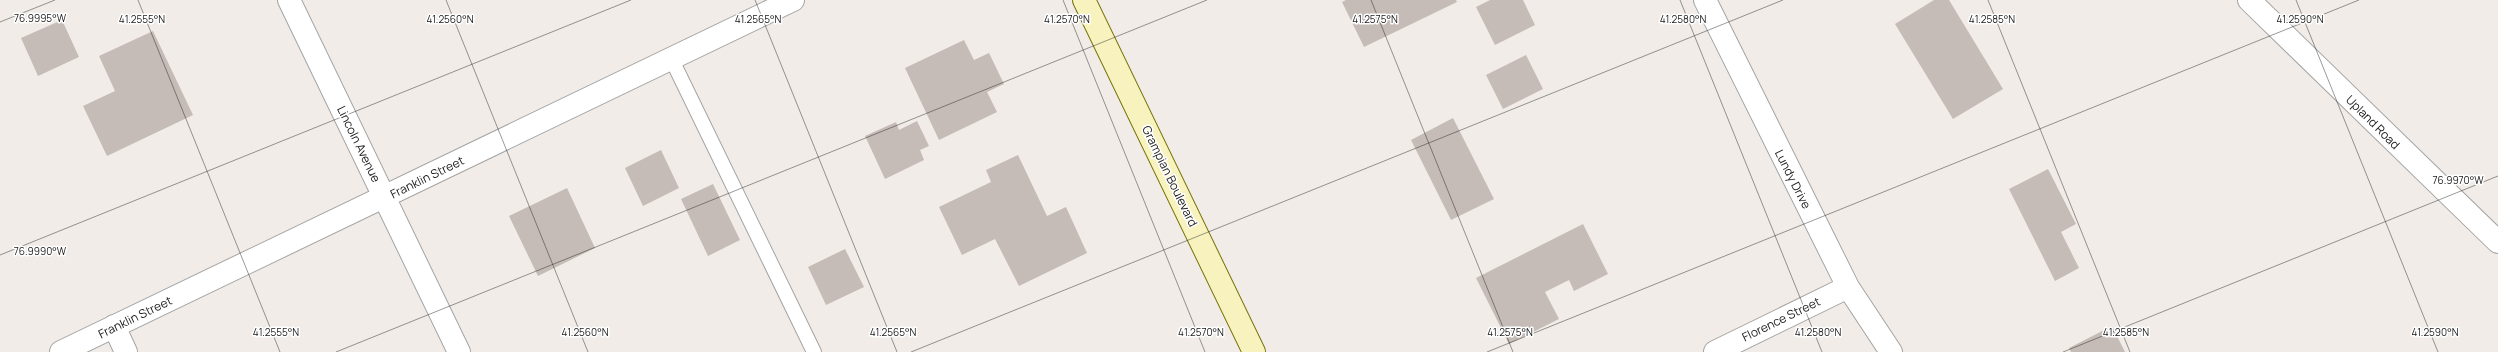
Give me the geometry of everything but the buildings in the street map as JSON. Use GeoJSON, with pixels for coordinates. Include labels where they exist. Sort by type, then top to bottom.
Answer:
{"type":"FeatureCollection","features":[{"type":"Feature","properties":{"kind":"street","name":"Lincoln Avenue"},"geometry":{"type":"LineString","coordinates":[[289,0],[459,352]]}},
{"type":"Feature","properties":{"kind":"street","name":"Franklin Street"},"geometry":{"type":"LineString","coordinates":[[61,352],[385,198],[793,0]]}},
{"type":"Feature","properties":{"kind":"street","name":"Grampian Boulevard"},"geometry":{"type":"LineString","coordinates":[[1084,0],[1254,352]]}},
{"type":"Feature","properties":{"kind":"street","name":"Lundy Drive"},"geometry":{"type":"LineString","coordinates":[[1705,0],[1848,287],[1892,352]]}},
{"type":"Feature","properties":{"kind":"street","name":"Upland Road"},"geometry":{"type":"LineString","coordinates":[[2249,0],[2498,242]]}},
{"type":"Feature","properties":{"kind":"street","name":"Florence Street"},"geometry":{"type":"LineString","coordinates":[[1715,352],[1848,287]]}},
{"type":"Feature","properties":{"kind":"street"},"geometry":{"type":"LineString","coordinates":[[114,326],[126,352]]}},
{"type":"Feature","properties":{"kind":"lane"},"geometry":{"type":"LineString","coordinates":[[671,58],[814,352]]}}]}
